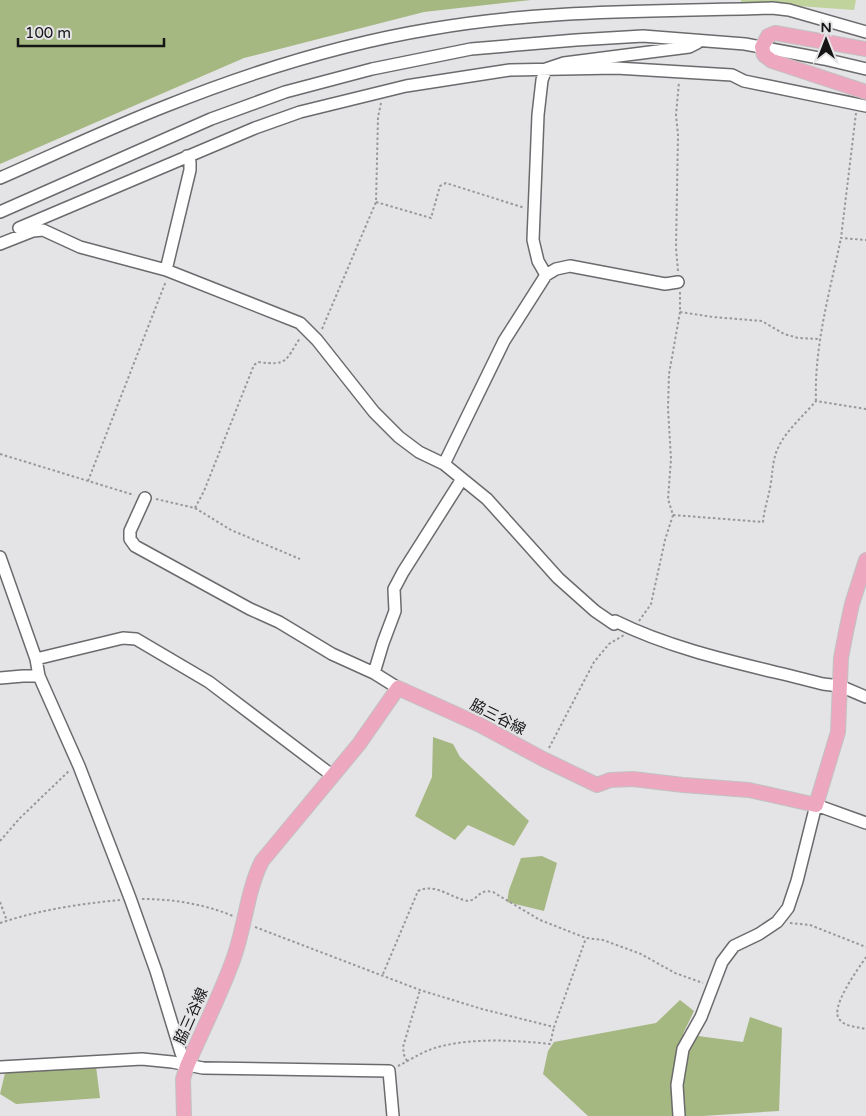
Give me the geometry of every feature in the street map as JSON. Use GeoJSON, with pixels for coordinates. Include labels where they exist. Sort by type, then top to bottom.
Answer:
{"type":"FeatureCollection","features":[{"type":"Feature","properties":{"kind":"main road"},"geometry":{"type":"LineString","coordinates":[[866,49],[776,33],[768,36],[762,47],[764,56],[772,61],[866,92]]}},
{"type":"Feature","properties":{"kind":"main road"},"geometry":{"type":"LineString","coordinates":[[816,805],[838,732],[841,658],[852,604],[866,560]]}},
{"type":"Feature","properties":{"kind":"main road","name":"脇三谷線"},"geometry":{"type":"LineString","coordinates":[[184,1116],[183,1079],[233,960],[245,922],[254,875],[262,861],[359,744],[398,688],[597,784],[610,780],[633,779],[749,790],[816,805]]}},
{"type":"Feature","properties":{"kind":"street"},"geometry":{"type":"LineString","coordinates":[[0,178],[166,106],[267,69],[369,42],[431,29],[487,21],[606,11],[772,8],[789,10],[866,32]]}},
{"type":"Feature","properties":{"kind":"street"},"geometry":{"type":"LineString","coordinates":[[0,212],[211,119],[284,92],[372,69],[471,50],[643,36],[762,47],[866,69]]}},
{"type":"Feature","properties":{"kind":"street"},"geometry":{"type":"LineString","coordinates":[[546,69],[564,63],[689,47],[701,41]]}},
{"type":"Feature","properties":{"kind":"street"},"geometry":{"type":"LineString","coordinates":[[0,236],[187,156],[300,112],[406,86],[510,70],[616,68],[732,75],[744,81],[862,105]]}},
{"type":"Feature","properties":{"kind":"street"},"geometry":{"type":"LineString","coordinates":[[546,69],[542,80],[538,115],[533,240],[538,261],[546,275]]}},
{"type":"Feature","properties":{"kind":"street"},"geometry":{"type":"LineString","coordinates":[[168,271],[190,170],[190,162],[187,156]]}},
{"type":"Feature","properties":{"kind":"street"},"geometry":{"type":"LineString","coordinates":[[0,244],[33,231],[43,230],[80,247],[168,271],[300,323],[317,340],[374,412],[398,437],[419,452],[444,464],[487,500],[558,578],[595,611],[614,624],[615,621],[633,630],[724,658],[823,684],[840,686],[866,697]]}},
{"type":"Feature","properties":{"kind":"street"},"geometry":{"type":"LineString","coordinates":[[444,464],[504,341],[546,275],[556,269],[570,266],[665,284],[678,282]]}},
{"type":"Feature","properties":{"kind":"street"},"geometry":{"type":"LineString","coordinates":[[374,673],[395,611],[394,589],[462,479]]}},
{"type":"Feature","properties":{"kind":"street"},"geometry":{"type":"LineString","coordinates":[[145,498],[130,531],[130,539],[135,546],[250,609],[279,622],[332,654],[374,673],[398,688]]}},
{"type":"Feature","properties":{"kind":"street"},"geometry":{"type":"LineString","coordinates":[[0,557],[36,660],[39,676],[78,763],[130,898],[156,970],[180,1053],[187,1066]]}},
{"type":"Feature","properties":{"kind":"street"},"geometry":{"type":"LineString","coordinates":[[36,660],[123,638],[136,639],[209,682],[333,776]]}},
{"type":"Feature","properties":{"kind":"street"},"geometry":{"type":"LineString","coordinates":[[0,678],[39,676]]}},
{"type":"Feature","properties":{"kind":"street"},"geometry":{"type":"LineString","coordinates":[[679,1116],[677,1085],[682,1049],[701,1017],[722,962],[734,946],[759,934],[777,922],[788,908],[797,882],[816,805],[866,823]]}},
{"type":"Feature","properties":{"kind":"street"},"geometry":{"type":"LineString","coordinates":[[0,1067],[142,1060],[204,1068],[389,1071],[393,1116]]}},
{"type":"Feature","properties":{"kind":"path"},"geometry":{"type":"LineString","coordinates":[[543,759],[594,662],[609,644],[633,630],[651,604],[665,540],[673,515],[668,499],[671,459],[669,374],[680,312],[676,248],[678,136],[676,115],[681,72]]}},
{"type":"Feature","properties":{"kind":"path"},"geometry":{"type":"LineString","coordinates":[[317,340],[376,202],[378,117],[383,91]]}},
{"type":"Feature","properties":{"kind":"path"},"geometry":{"type":"LineString","coordinates":[[673,515],[763,522],[770,489],[773,459],[779,444],[816,401],[820,339],[841,238],[862,105]]}},
{"type":"Feature","properties":{"kind":"path"},"geometry":{"type":"LineString","coordinates":[[376,202],[431,218],[440,186],[446,183],[535,211]]}},
{"type":"Feature","properties":{"kind":"path"},"geometry":{"type":"LineString","coordinates":[[841,238],[866,240]]}},
{"type":"Feature","properties":{"kind":"path"},"geometry":{"type":"LineString","coordinates":[[88,481],[168,271]]}},
{"type":"Feature","properties":{"kind":"path"},"geometry":{"type":"LineString","coordinates":[[680,312],[762,321],[784,334],[798,338],[820,339]]}},
{"type":"Feature","properties":{"kind":"path"},"geometry":{"type":"LineString","coordinates":[[195,508],[254,365],[258,362],[276,364],[282,362],[288,358],[301,336],[307,330]]}},
{"type":"Feature","properties":{"kind":"path"},"geometry":{"type":"LineString","coordinates":[[816,401],[866,409]]}},
{"type":"Feature","properties":{"kind":"path"},"geometry":{"type":"LineString","coordinates":[[0,841],[20,818],[78,763]]}},
{"type":"Feature","properties":{"kind":"path"},"geometry":{"type":"LineString","coordinates":[[383,975],[418,890],[426,887],[437,889],[466,901],[474,899],[486,890],[492,892],[540,920],[586,938],[603,940],[641,954],[675,973],[712,987]]}},
{"type":"Feature","properties":{"kind":"path"},"geometry":{"type":"LineString","coordinates":[[0,902],[7,920]]}},
{"type":"Feature","properties":{"kind":"path"},"geometry":{"type":"LineString","coordinates":[[245,922],[420,990],[482,1010],[554,1028]]}},
{"type":"Feature","properties":{"kind":"path"},"geometry":{"type":"LineString","coordinates":[[777,922],[810,925],[866,947]]}},
{"type":"Feature","properties":{"kind":"path"},"geometry":{"type":"LineString","coordinates":[[389,1071],[430,1050],[465,1043],[525,1042],[550,1044],[586,938]]}},
{"type":"Feature","properties":{"kind":"path"},"geometry":{"type":"LineString","coordinates":[[866,957],[844,991],[837,1014],[839,1020],[848,1025],[866,1029]]}},
{"type":"Feature","properties":{"kind":"path"},"geometry":{"type":"LineString","coordinates":[[407,1061],[403,1047],[420,990]]}},
{"type":"Feature","properties":{"kind":"green space"},"geometry":{"type":"Polygon","coordinates":[[[0,0],[531,0],[424,12],[244,58],[0,164],[0,0]]]}},
{"type":"Feature","properties":{"kind":"green space"},"geometry":{"type":"Polygon","coordinates":[[[741,0],[856,0],[854,10],[741,2],[741,0]]]}},
{"type":"Feature","properties":{"kind":"green space"},"geometry":{"type":"Polygon","coordinates":[[[433,737],[453,744],[460,757],[529,821],[514,846],[468,825],[455,840],[415,816],[432,777],[433,737]]]}},
{"type":"Feature","properties":{"kind":"green space"},"geometry":{"type":"Polygon","coordinates":[[[542,856],[557,863],[544,911],[507,902],[509,890],[521,858],[542,856]]]}},
{"type":"Feature","properties":{"kind":"green space"},"geometry":{"type":"Polygon","coordinates":[[[680,1000],[694,1011],[683,1034],[743,1042],[750,1017],[782,1028],[779,1111],[703,1116],[588,1116],[543,1074],[548,1051],[554,1042],[656,1023],[680,1000]]]}},
{"type":"Feature","properties":{"kind":"green space"},"geometry":{"type":"Polygon","coordinates":[[[96,1066],[100,1098],[16,1104],[0,1094],[6,1069],[96,1066]]]}}]}
